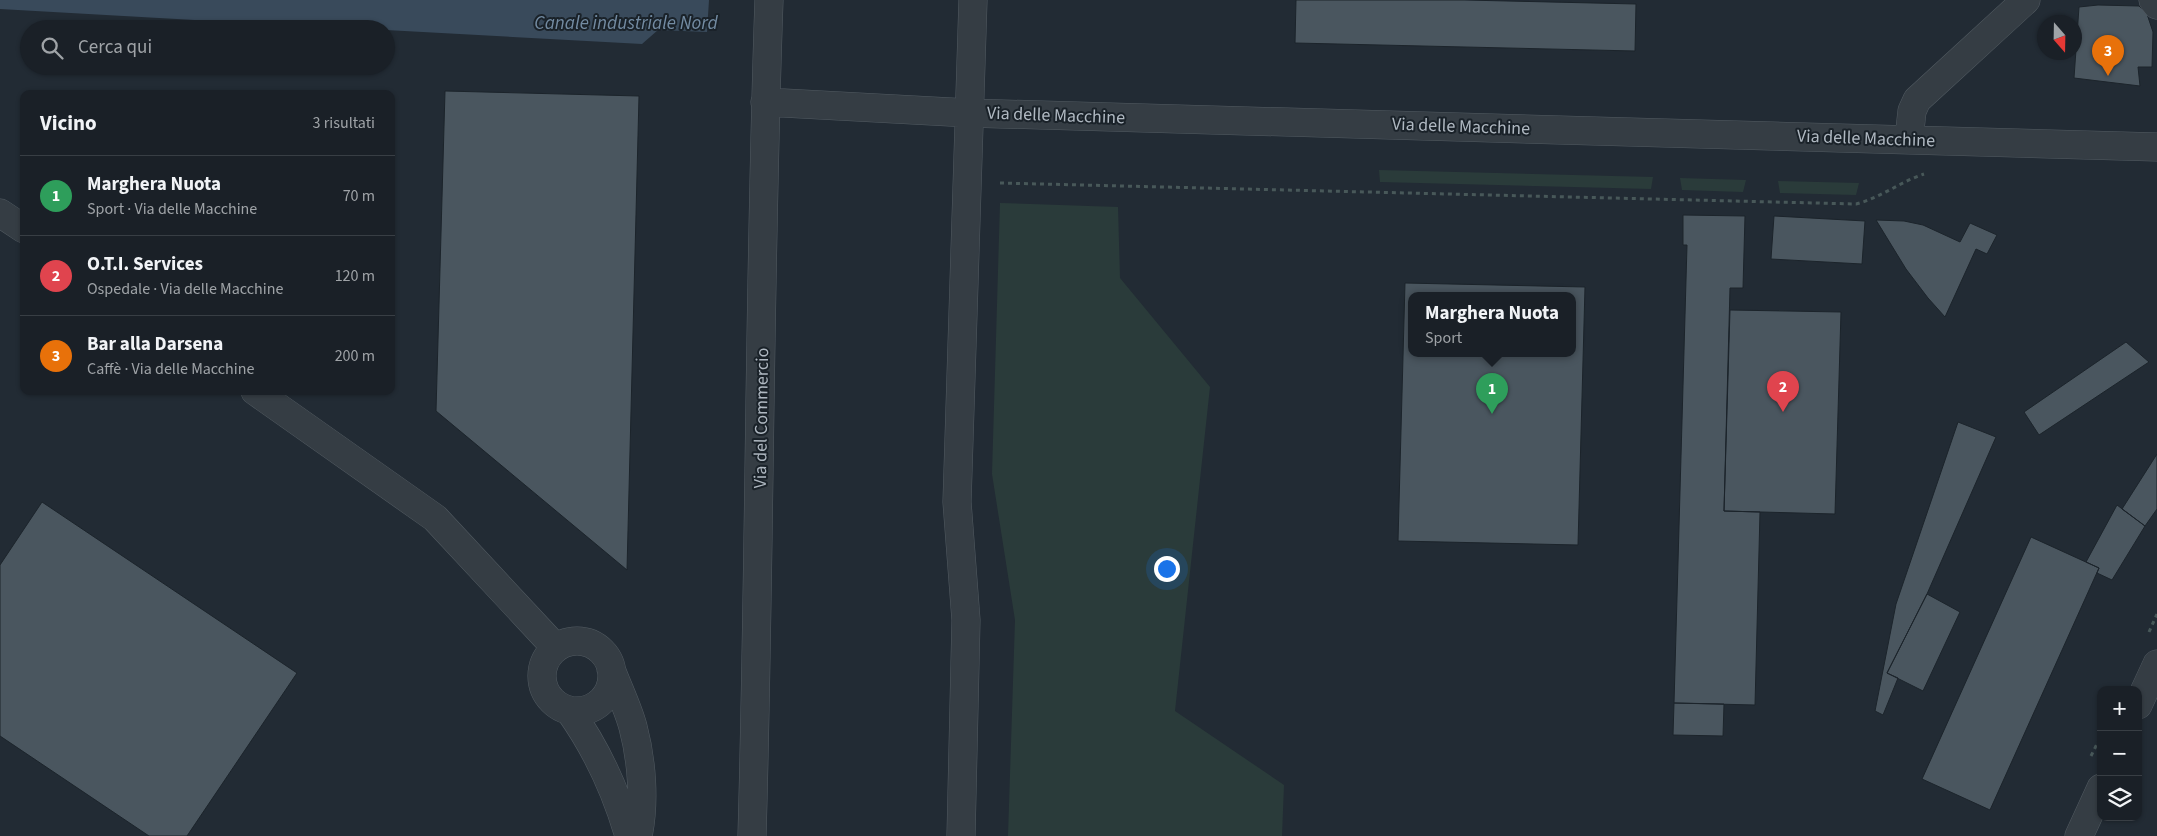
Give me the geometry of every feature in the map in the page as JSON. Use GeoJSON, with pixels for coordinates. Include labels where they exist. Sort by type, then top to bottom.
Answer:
{"type":"FeatureCollection","features":[{"type":"Feature","properties":{"kind":"street","name":"Via del Commercio"},"geometry":{"type":"LineString","coordinates":[[752,836],[768,0]]}},
{"type":"Feature","properties":{"kind":"street"},"geometry":{"type":"LineString","coordinates":[[961,836],[966,620],[957,502],[973,0]]}},
{"type":"Feature","properties":{"kind":"street"},"geometry":{"type":"LineString","coordinates":[[1909,139],[1912,111],[1917,100],[2026,0]]}},
{"type":"Feature","properties":{"kind":"street"},"geometry":{"type":"LineString","coordinates":[[2153,0],[2157,4]]}},
{"type":"Feature","properties":{"kind":"street","name":"Via delle Macchine"},"geometry":{"type":"LineString","coordinates":[[765,102],[969,113],[2157,147]]}},
{"type":"Feature","properties":{"kind":"street"},"geometry":{"type":"LineString","coordinates":[[0,213],[20,226]]}},
{"type":"Feature","properties":{"kind":"street"},"geometry":{"type":"LineString","coordinates":[[261,395],[435,518],[556,648]]}},
{"type":"Feature","properties":{"kind":"street"},"geometry":{"type":"LineString","coordinates":[[611,669],[610,686],[601,701],[591,708],[580,711],[558,706],[544,689],[542,678],[543,667],[548,657],[556,648],[577,641],[588,643],[602,654],[611,669],[635,737],[641,775],[638,836]]}},
{"type":"Feature","properties":{"kind":"street"},"geometry":{"type":"LineString","coordinates":[[2142,696],[2157,664]]}},
{"type":"Feature","properties":{"kind":"street"},"geometry":{"type":"LineString","coordinates":[[569,710],[589,738],[622,812],[628,836]]}},
{"type":"Feature","properties":{"kind":"street"},"geometry":{"type":"LineString","coordinates":[[2079,836],[2097,797]]}},
{"type":"Feature","properties":{"kind":"path"},"geometry":{"type":"LineString","coordinates":[[967,182],[1856,204],[1867,202],[1925,174]]}},
{"type":"Feature","properties":{"kind":"shaded area"},"geometry":{"type":"Polygon","coordinates":[[[1379,170],[1653,177],[1651,189],[1380,182],[1379,170]]]}},
{"type":"Feature","properties":{"kind":"shaded area"},"geometry":{"type":"Polygon","coordinates":[[[1680,178],[1746,180],[1743,192],[1682,190],[1680,178]]]}},
{"type":"Feature","properties":{"kind":"shaded area"},"geometry":{"type":"Polygon","coordinates":[[[1778,181],[1859,183],[1856,195],[1780,193],[1778,181]]]}},
{"type":"Feature","properties":{"kind":"shaded area"},"geometry":{"type":"Polygon","coordinates":[[[1000,203],[1118,207],[1120,278],[1210,387],[1175,711],[1284,785],[1282,836],[1008,836],[1015,620],[992,474],[1000,203]]]}},
{"type":"Feature","properties":{"kind":"water","name":"Canale industriale Nord"},"geometry":{"type":"Polygon","coordinates":[[[0,0],[709,0],[707,32],[658,30],[642,44],[395,30],[395,20],[195,20],[0,9],[0,0]]]}},
{"type":"Feature","properties":{"kind":"building"},"geometry":{"type":"Polygon","coordinates":[[[1296,0],[1465,0],[1636,4],[1635,51],[1295,43],[1296,0]]]}},
{"type":"Feature","properties":{"kind":"building"},"geometry":{"type":"Polygon","coordinates":[[[2098,5],[2139,6],[2147,14],[2153,32],[2152,67],[2138,67],[2140,86],[2074,78],[2075,60],[2082,60],[2082,15],[2078,15],[2079,7],[2098,5]]]}},
{"type":"Feature","properties":{"kind":"building"},"geometry":{"type":"Polygon","coordinates":[[[445,91],[639,96],[627,570],[436,411],[445,91]]]}},
{"type":"Feature","properties":{"kind":"building"},"geometry":{"type":"Polygon","coordinates":[[[1683,215],[1745,216],[1743,288],[1730,288],[1724,511],[1760,512],[1755,705],[1674,703],[1687,245],[1683,245],[1683,215]]]}},
{"type":"Feature","properties":{"kind":"building"},"geometry":{"type":"Polygon","coordinates":[[[1774,216],[1865,221],[1862,264],[1771,259],[1774,216]]]}},
{"type":"Feature","properties":{"kind":"building"},"geometry":{"type":"Polygon","coordinates":[[[1876,220],[1904,221],[1923,225],[1960,242],[1970,223],[1997,235],[1987,254],[1976,249],[1945,317],[1906,269],[1876,220]]]}},
{"type":"Feature","properties":{"kind":"building"},"geometry":{"type":"Polygon","coordinates":[[[1405,283],[1585,287],[1578,545],[1398,541],[1405,283]]]}},
{"type":"Feature","properties":{"kind":"building"},"geometry":{"type":"Polygon","coordinates":[[[1730,310],[1841,312],[1835,514],[1724,511],[1730,310]]]}},
{"type":"Feature","properties":{"kind":"building"},"geometry":{"type":"Polygon","coordinates":[[[2126,342],[2149,362],[2039,435],[2024,412],[2126,342]]]}},
{"type":"Feature","properties":{"kind":"building"},"geometry":{"type":"Polygon","coordinates":[[[1958,422],[1996,437],[1927,594],[1887,673],[1898,678],[1883,715],[1875,711],[1896,604],[1958,422]]]}},
{"type":"Feature","properties":{"kind":"building"},"geometry":{"type":"Polygon","coordinates":[[[2157,454],[2157,509],[2145,526],[2122,509],[2157,454]]]}},
{"type":"Feature","properties":{"kind":"building"},"geometry":{"type":"Polygon","coordinates":[[[42,502],[297,673],[187,836],[149,836],[0,736],[0,565],[42,502]]]}},
{"type":"Feature","properties":{"kind":"building"},"geometry":{"type":"Polygon","coordinates":[[[2117,505],[2145,526],[2112,580],[2097,573],[2099,568],[2086,562],[2117,505]]]}},
{"type":"Feature","properties":{"kind":"building"},"geometry":{"type":"Polygon","coordinates":[[[2031,537],[2099,568],[1990,810],[1922,779],[2031,537]]]}},
{"type":"Feature","properties":{"kind":"building"},"geometry":{"type":"Polygon","coordinates":[[[1927,594],[1960,612],[1923,691],[1887,673],[1927,594]]]}},
{"type":"Feature","properties":{"kind":"building"},"geometry":{"type":"Polygon","coordinates":[[[1674,703],[1724,704],[1723,736],[1673,735],[1674,703]]]}},
{"type":"Feature","properties":{"kind":"place","name":"Bar alla Darsena"},"geometry":{"type":"Point","coordinates":[2108,76]}},
{"type":"Feature","properties":{"kind":"place","name":"O.T.I. Services"},"geometry":{"type":"Point","coordinates":[1783,412]}},
{"type":"Feature","properties":{"kind":"place","name":"Marghera Nuota"},"geometry":{"type":"Point","coordinates":[1492,414]}}]}
